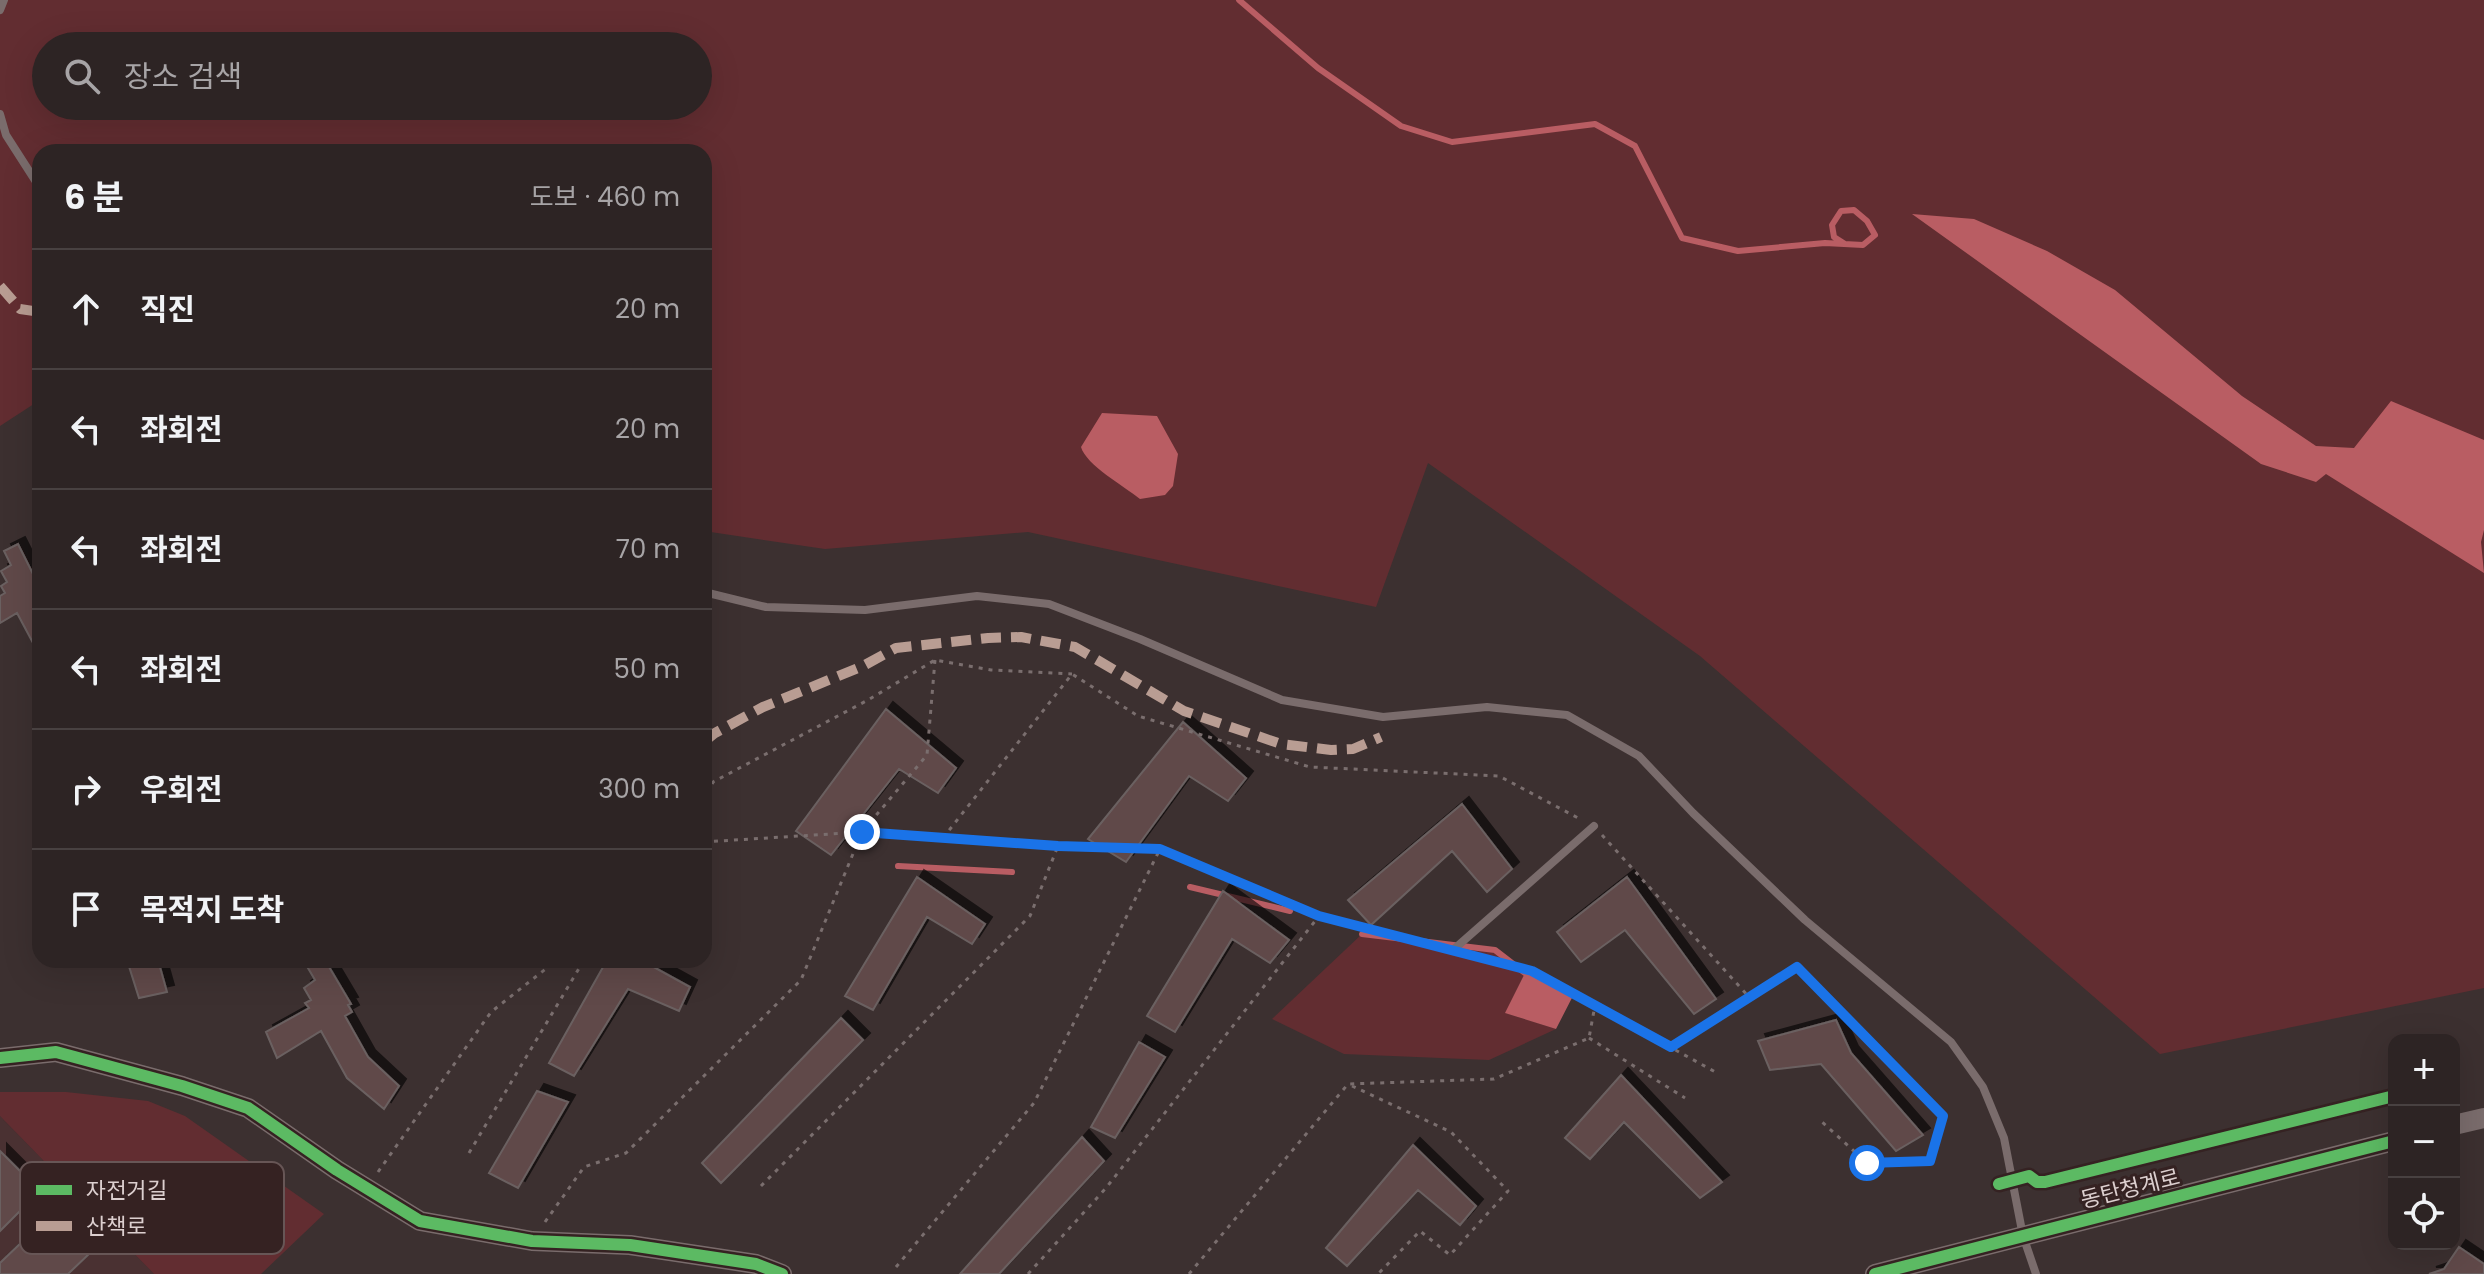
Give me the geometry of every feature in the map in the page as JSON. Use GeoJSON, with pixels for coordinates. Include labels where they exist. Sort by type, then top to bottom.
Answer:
{"type":"FeatureCollection","features":[{"type":"Feature","properties":{"kind":"street"},"geometry":{"type":"LineString","coordinates":[[0,1058],[56,1052],[182,1086],[248,1108],[420,1221],[532,1241],[630,1245],[756,1264],[782,1274]]}},
{"type":"Feature","properties":{"kind":"street"},"geometry":{"type":"LineString","coordinates":[[2460,1124],[2484,1118]]}},
{"type":"Feature","properties":{"kind":"street","name":"동탄청계로"},"geometry":{"type":"LineString","coordinates":[[1875,1274],[2388,1143]]}},
{"type":"Feature","properties":{"kind":"lane"},"geometry":{"type":"LineString","coordinates":[[0,10],[4,0]]}},
{"type":"Feature","properties":{"kind":"lane"},"geometry":{"type":"LineString","coordinates":[[0,114],[6,135],[32,176]]}},
{"type":"Feature","properties":{"kind":"lane"},"geometry":{"type":"LineString","coordinates":[[712,594],[766,607],[865,610],[977,596],[1049,604],[1282,700],[1383,717],[1487,707],[1567,715],[1639,756],[1693,813],[1805,920],[1951,1042],[1983,1087],[2004,1138],[2023,1236],[2036,1274]]}},
{"type":"Feature","properties":{"kind":"lane"},"geometry":{"type":"LineString","coordinates":[[1453,950],[1594,826]]}},
{"type":"Feature","properties":{"kind":"path"},"geometry":{"type":"LineString","coordinates":[[532,1241],[584,1167],[626,1153],[801,980],[862,832],[927,755],[935,660]]}},
{"type":"Feature","properties":{"kind":"path"},"geometry":{"type":"LineString","coordinates":[[712,785],[713,782],[868,700],[935,660],[991,670],[1072,674],[1138,716],[1310,767],[1499,776],[1594,826],[1749,997]]}},
{"type":"Feature","properties":{"kind":"path"},"geometry":{"type":"LineString","coordinates":[[943,838],[1072,674]]}},
{"type":"Feature","properties":{"kind":"path"},"geometry":{"type":"LineString","coordinates":[[712,841],[862,832],[1058,846],[1160,849],[1319,916],[1532,971],[1719,1074]]}},
{"type":"Feature","properties":{"kind":"path"},"geometry":{"type":"LineString","coordinates":[[761,1186],[1030,916],[1058,846]]}},
{"type":"Feature","properties":{"kind":"path"},"geometry":{"type":"LineString","coordinates":[[896,1267],[1034,1103],[1160,849]]}},
{"type":"Feature","properties":{"kind":"path"},"geometry":{"type":"LineString","coordinates":[[1028,1274],[1106,1188],[1319,916]]}},
{"type":"Feature","properties":{"kind":"path"},"geometry":{"type":"LineString","coordinates":[[1671,1047],[1797,967],[1943,1116],[1930,1161],[1867,1163],[1822,1122]]}},
{"type":"Feature","properties":{"kind":"path"},"geometry":{"type":"LineString","coordinates":[[367,1188],[491,1012],[547,968]]}},
{"type":"Feature","properties":{"kind":"path"},"geometry":{"type":"LineString","coordinates":[[469,1153],[579,968]]}},
{"type":"Feature","properties":{"kind":"path"},"geometry":{"type":"LineString","coordinates":[[1589,1038],[1595,1005]]}},
{"type":"Feature","properties":{"kind":"path"},"geometry":{"type":"LineString","coordinates":[[1189,1274],[1348,1084],[1494,1079],[1589,1038]]}},
{"type":"Feature","properties":{"kind":"path"},"geometry":{"type":"LineString","coordinates":[[1589,1038],[1685,1098]]}},
{"type":"Feature","properties":{"kind":"path"},"geometry":{"type":"LineString","coordinates":[[1348,1084],[1451,1132],[1508,1191],[1450,1255],[1420,1231],[1378,1274]]}},
{"type":"Feature","properties":{"kind":"shaded area"},"geometry":{"type":"Polygon","coordinates":[[[0,0],[2484,0],[2484,988],[2160,1054],[1700,656],[1428,463],[1376,607],[1028,532],[825,549],[712,532],[712,144],[32,144],[32,405],[0,426],[0,0]]]}},
{"type":"Feature","properties":{"kind":"shaded area"},"geometry":{"type":"Polygon","coordinates":[[[1912,214],[1974,219],[2047,251],[2115,290],[2242,396],[2316,446],[2354,448],[2391,401],[2484,440],[2484,530],[2481,542],[2484,573],[2326,474],[2316,482],[2261,464],[1912,214]]]}},
{"type":"Feature","properties":{"kind":"shaded area"},"geometry":{"type":"Polygon","coordinates":[[[1102,413],[1157,416],[1178,454],[1173,486],[1165,495],[1140,499],[1084,454],[1081,447],[1102,413]]]}},
{"type":"Feature","properties":{"kind":"shaded area"},"geometry":{"type":"Polygon","coordinates":[[[1362,934],[1495,950],[1525,973],[1506,1013],[1556,1029],[1489,1060],[1344,1054],[1272,1019],[1362,934]]]}},
{"type":"Feature","properties":{"kind":"shaded area"},"geometry":{"type":"Polygon","coordinates":[[[1525,973],[1576,990],[1556,1029],[1505,1013],[1525,973]]]}},
{"type":"Feature","properties":{"kind":"shaded area"},"geometry":{"type":"Polygon","coordinates":[[[0,1092],[66,1092],[148,1101],[185,1116],[250,1162],[45,1162],[0,1116],[0,1092]]]}},
{"type":"Feature","properties":{"kind":"shaded area"},"geometry":{"type":"Polygon","coordinates":[[[0,1116],[45,1162],[20,1162],[20,1254],[135,1254],[154,1274],[0,1274],[0,1116]]]}},
{"type":"Feature","properties":{"kind":"shaded area"},"geometry":{"type":"Polygon","coordinates":[[[284,1186],[324,1214],[284,1252],[284,1186]]]}},
{"type":"Feature","properties":{"kind":"shaded area"},"geometry":{"type":"Polygon","coordinates":[[[135,1254],[282,1254],[261,1274],[154,1274],[135,1254]]]}},
{"type":"Feature","properties":{"kind":"building"},"geometry":{"type":"Polygon","coordinates":[[[18,544],[32,572],[32,641],[17,613],[0,623],[0,596],[5,593],[1,586],[7,582],[1,571],[11,565],[4,551],[18,544]]]}},
{"type":"Feature","properties":{"kind":"building"},"geometry":{"type":"Polygon","coordinates":[[[886,709],[956,768],[938,793],[899,769],[831,855],[796,831],[886,709]]]}},
{"type":"Feature","properties":{"kind":"building"},"geometry":{"type":"Polygon","coordinates":[[[1183,722],[1246,778],[1228,801],[1189,776],[1126,862],[1088,839],[1183,722]]]}},
{"type":"Feature","properties":{"kind":"building"},"geometry":{"type":"Polygon","coordinates":[[[1462,804],[1512,869],[1487,892],[1452,851],[1371,925],[1348,900],[1462,804]]]}},
{"type":"Feature","properties":{"kind":"building"},"geometry":{"type":"Polygon","coordinates":[[[917,877],[985,924],[972,944],[927,917],[873,1010],[845,996],[917,877]]]}},
{"type":"Feature","properties":{"kind":"building"},"geometry":{"type":"Polygon","coordinates":[[[1627,877],[1716,999],[1694,1014],[1625,930],[1581,962],[1557,932],[1627,877]]]}},
{"type":"Feature","properties":{"kind":"building"},"geometry":{"type":"Polygon","coordinates":[[[1223,891],[1289,940],[1270,963],[1232,939],[1175,1032],[1147,1016],[1223,891]]]}},
{"type":"Feature","properties":{"kind":"building"},"geometry":{"type":"Polygon","coordinates":[[[130,968],[160,968],[167,992],[139,998],[130,968]]]}},
{"type":"Feature","properties":{"kind":"building"},"geometry":{"type":"Polygon","coordinates":[[[308,968],[330,968],[351,1004],[348,1005],[352,1012],[345,1016],[368,1057],[399,1086],[384,1109],[347,1078],[321,1031],[277,1058],[266,1032],[309,1008],[305,1003],[311,1000],[304,988],[315,980],[308,968]]]}},
{"type":"Feature","properties":{"kind":"building"},"geometry":{"type":"Polygon","coordinates":[[[602,968],[656,968],[690,987],[679,1011],[628,989],[574,1076],[549,1063],[602,968]]]}},
{"type":"Feature","properties":{"kind":"building"},"geometry":{"type":"Polygon","coordinates":[[[841,1018],[863,1040],[721,1183],[702,1163],[841,1018]]]}},
{"type":"Feature","properties":{"kind":"building"},"geometry":{"type":"Polygon","coordinates":[[[1836,1020],[1851,1053],[1923,1135],[1896,1151],[1821,1064],[1770,1070],[1758,1041],[1836,1020]]]}},
{"type":"Feature","properties":{"kind":"building"},"geometry":{"type":"Polygon","coordinates":[[[1139,1042],[1165,1057],[1115,1138],[1091,1127],[1139,1042]]]}},
{"type":"Feature","properties":{"kind":"building"},"geometry":{"type":"Polygon","coordinates":[[[1621,1075],[1722,1182],[1700,1198],[1624,1122],[1590,1159],[1565,1138],[1621,1075]]]}},
{"type":"Feature","properties":{"kind":"building"},"geometry":{"type":"Polygon","coordinates":[[[537,1091],[568,1102],[518,1188],[489,1173],[537,1091]]]}},
{"type":"Feature","properties":{"kind":"building"},"geometry":{"type":"Polygon","coordinates":[[[1082,1137],[1104,1161],[999,1274],[960,1274],[1082,1137]]]}},
{"type":"Feature","properties":{"kind":"building"},"geometry":{"type":"Polygon","coordinates":[[[1413,1145],[1476,1206],[1460,1225],[1418,1190],[1347,1266],[1326,1248],[1413,1145]]]}},
{"type":"Feature","properties":{"kind":"building"},"geometry":{"type":"Polygon","coordinates":[[[0,1151],[20,1171],[20,1211],[0,1231],[0,1151]]]}},
{"type":"Feature","properties":{"kind":"building"},"geometry":{"type":"Polygon","coordinates":[[[20,1244],[20,1254],[89,1254],[68,1274],[0,1274],[0,1263],[20,1244]]]}},
{"type":"Feature","properties":{"kind":"building"},"geometry":{"type":"Polygon","coordinates":[[[2460,1248],[2484,1264],[2484,1274],[2429,1274],[2444,1269],[2460,1248]]]}},
{"type":"Feature","properties":{"kind":"waterway"},"geometry":{"type":"LineString","coordinates":[[1239,0],[1318,68],[1401,126],[1452,142],[1595,124],[1635,146],[1682,238],[1738,251],[1825,243],[1863,245],[1875,235],[1867,221],[1854,210],[1841,211],[1832,225],[1834,237],[1845,244]]}},
{"type":"Feature","properties":{"kind":"waterway"},"geometry":{"type":"LineString","coordinates":[[898,866],[1012,872]]}},
{"type":"Feature","properties":{"kind":"waterway"},"geometry":{"type":"LineString","coordinates":[[1190,887],[1290,911]]}},
{"type":"Feature","properties":{"kind":"waterway"},"geometry":{"type":"LineString","coordinates":[[1362,934],[1495,950],[1525,973]]}},
{"type":"Feature","properties":{"kind":"marked path"},"geometry":{"type":"LineString","coordinates":[[0,286],[20,309],[32,311]]}},
{"type":"Feature","properties":{"kind":"marked path"},"geometry":{"type":"LineString","coordinates":[[712,735],[763,707],[863,666],[896,648],[1021,637],[1075,647],[1184,711],[1281,744],[1331,750],[1353,749],[1381,737]]}},
{"type":"Feature","properties":{"kind":"cycle path"},"geometry":{"type":"LineString","coordinates":[[0,1058],[56,1052],[182,1086],[248,1108],[337,1170],[420,1221],[532,1241],[630,1245],[756,1264],[782,1274]]}},
{"type":"Feature","properties":{"kind":"cycle path"},"geometry":{"type":"LineString","coordinates":[[1999,1184],[2029,1176],[2037,1182],[2045,1182],[2388,1097]]}},
{"type":"Feature","properties":{"kind":"cycle path"},"geometry":{"type":"LineString","coordinates":[[1875,1274],[2388,1143]]}},
{"type":"Feature","properties":{"kind":"route"},"geometry":{"type":"LineString","coordinates":[[862,832],[1058,846],[1160,849],[1319,916],[1532,971],[1671,1047],[1797,967],[1943,1116],[1930,1161],[1867,1163]]}}]}
